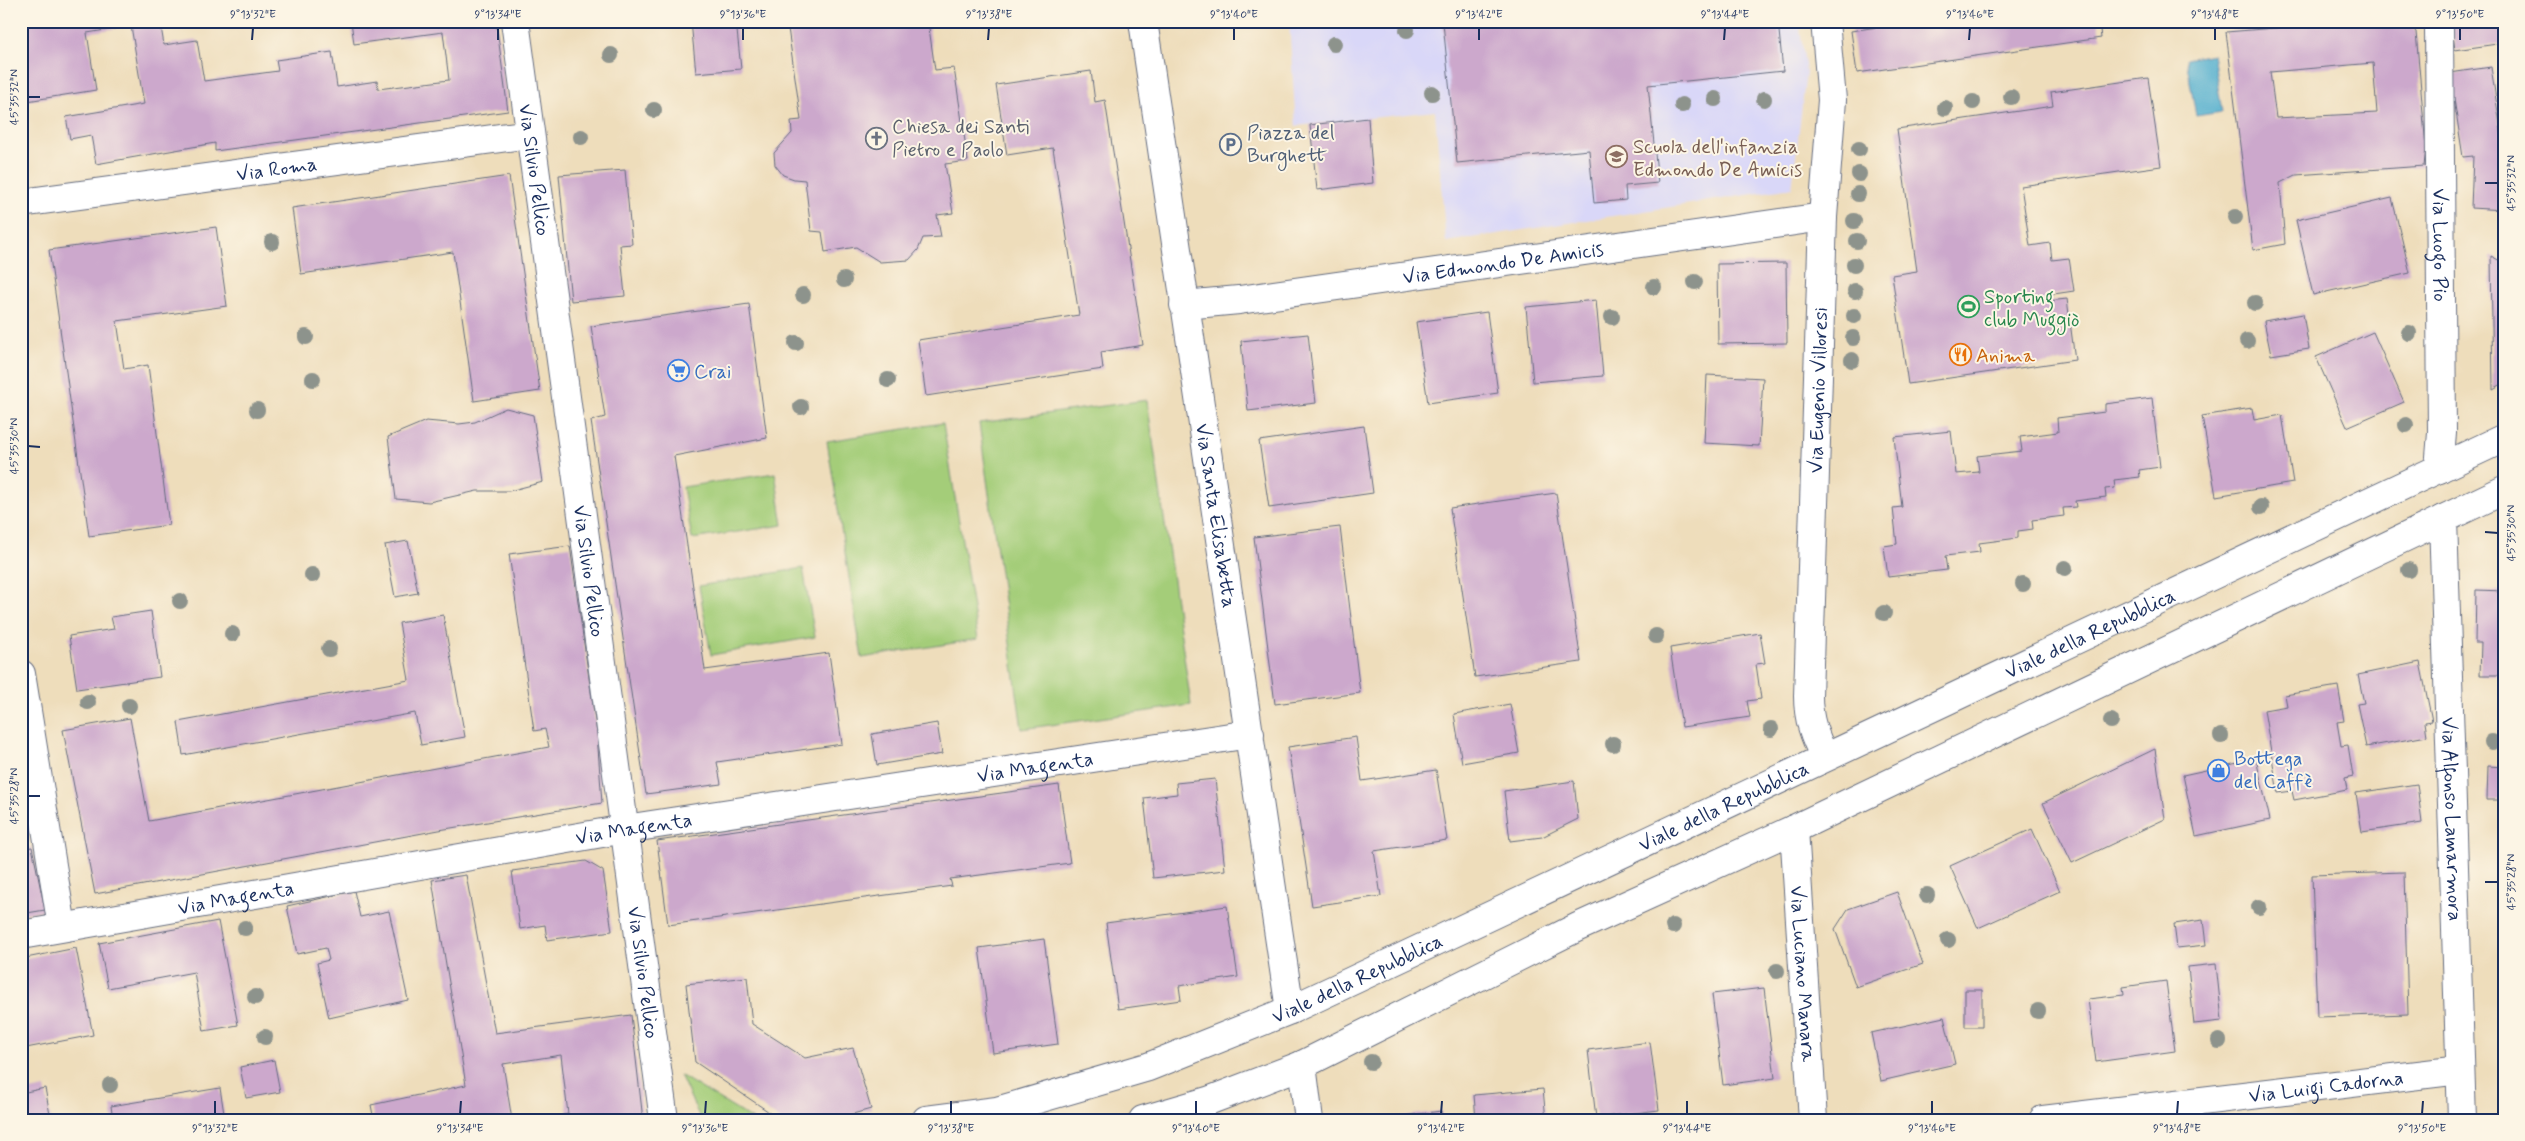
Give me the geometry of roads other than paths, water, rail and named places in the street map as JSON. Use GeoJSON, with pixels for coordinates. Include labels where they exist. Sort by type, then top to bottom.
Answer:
{"type":"FeatureCollection","features":[{"type":"Feature","properties":{"kind":"street","name":"Via Silvio Pellico"},"geometry":{"type":"LineString","coordinates":[[515,21],[664,1120]]}},
{"type":"Feature","properties":{"kind":"street","name":"Via Santa Elisabetta"},"geometry":{"type":"LineString","coordinates":[[1143,21],[1290,1010]]}},
{"type":"Feature","properties":{"kind":"street","name":"Via Eugenio Villoresi"},"geometry":{"type":"LineString","coordinates":[[1824,757],[1808,716],[1808,706],[1823,217],[1832,100],[1825,21]]}},
{"type":"Feature","properties":{"kind":"street","name":"Via Luogo Pio"},"geometry":{"type":"LineString","coordinates":[[2436,21],[2439,25],[2442,423],[2440,469]]}},
{"type":"Feature","properties":{"kind":"street","name":"Via Roma"},"geometry":{"type":"LineString","coordinates":[[21,203],[530,134]]}},
{"type":"Feature","properties":{"kind":"street","name":"Via Edmondo De Amicis"},"geometry":{"type":"LineString","coordinates":[[1184,305],[1239,300],[1823,217]]}},
{"type":"Feature","properties":{"kind":"street","name":"Viale della Repubblica"},"geometry":{"type":"LineString","coordinates":[[926,1120],[997,1111],[1148,1067],[1290,1010],[2504,438]]}},
{"type":"Feature","properties":{"kind":"street"},"geometry":{"type":"LineString","coordinates":[[1143,1120],[1216,1098],[1302,1066],[1578,927],[1794,829],[2504,490]]}},
{"type":"Feature","properties":{"kind":"street","name":"Via Alfonso Lamarmora"},"geometry":{"type":"LineString","coordinates":[[2444,519],[2462,1120]]}},
{"type":"Feature","properties":{"kind":"street"},"geometry":{"type":"LineString","coordinates":[[21,674],[62,927]]}},
{"type":"Feature","properties":{"kind":"street","name":"Via Magenta"},"geometry":{"type":"LineString","coordinates":[[21,935],[625,829],[1250,734]]}},
{"type":"Feature","properties":{"kind":"street","name":"Via Luciano Manara"},"geometry":{"type":"LineString","coordinates":[[1794,829],[1814,1120]]}},
{"type":"Feature","properties":{"kind":"street"},"geometry":{"type":"LineString","coordinates":[[1302,1066],[1309,1120]]}},
{"type":"Feature","properties":{"kind":"street","name":"Via Luigi Cadorna"},"geometry":{"type":"LineString","coordinates":[[2043,1120],[2460,1070]]}},
{"type":"Feature","properties":{"kind":"water"},"geometry":{"type":"Polygon","coordinates":[[[2213,54],[2222,112],[2196,116],[2186,59],[2213,54]]]}},
{"type":"Feature","properties":{"kind":"place","name":"Chiesa dei Santi Pietro e Paolo"},"geometry":{"type":"Point","coordinates":[876,138]}},
{"type":"Feature","properties":{"kind":"place","name":"Piazza del Burghett"},"geometry":{"type":"Point","coordinates":[1231,144]}},
{"type":"Feature","properties":{"kind":"place","name":"Scuola dell'infanzia Edmondo De Amicis"},"geometry":{"type":"Point","coordinates":[1617,157]}},
{"type":"Feature","properties":{"kind":"place","name":"Sporting club Muggiò"},"geometry":{"type":"Point","coordinates":[1968,307]}},
{"type":"Feature","properties":{"kind":"place","name":"Anima"},"geometry":{"type":"Point","coordinates":[1960,355]}},
{"type":"Feature","properties":{"kind":"place","name":"Crai"},"geometry":{"type":"Point","coordinates":[678,371]}},
{"type":"Feature","properties":{"kind":"place","name":"Bottega del Caffè"},"geometry":{"type":"Point","coordinates":[2218,770]}}]}
